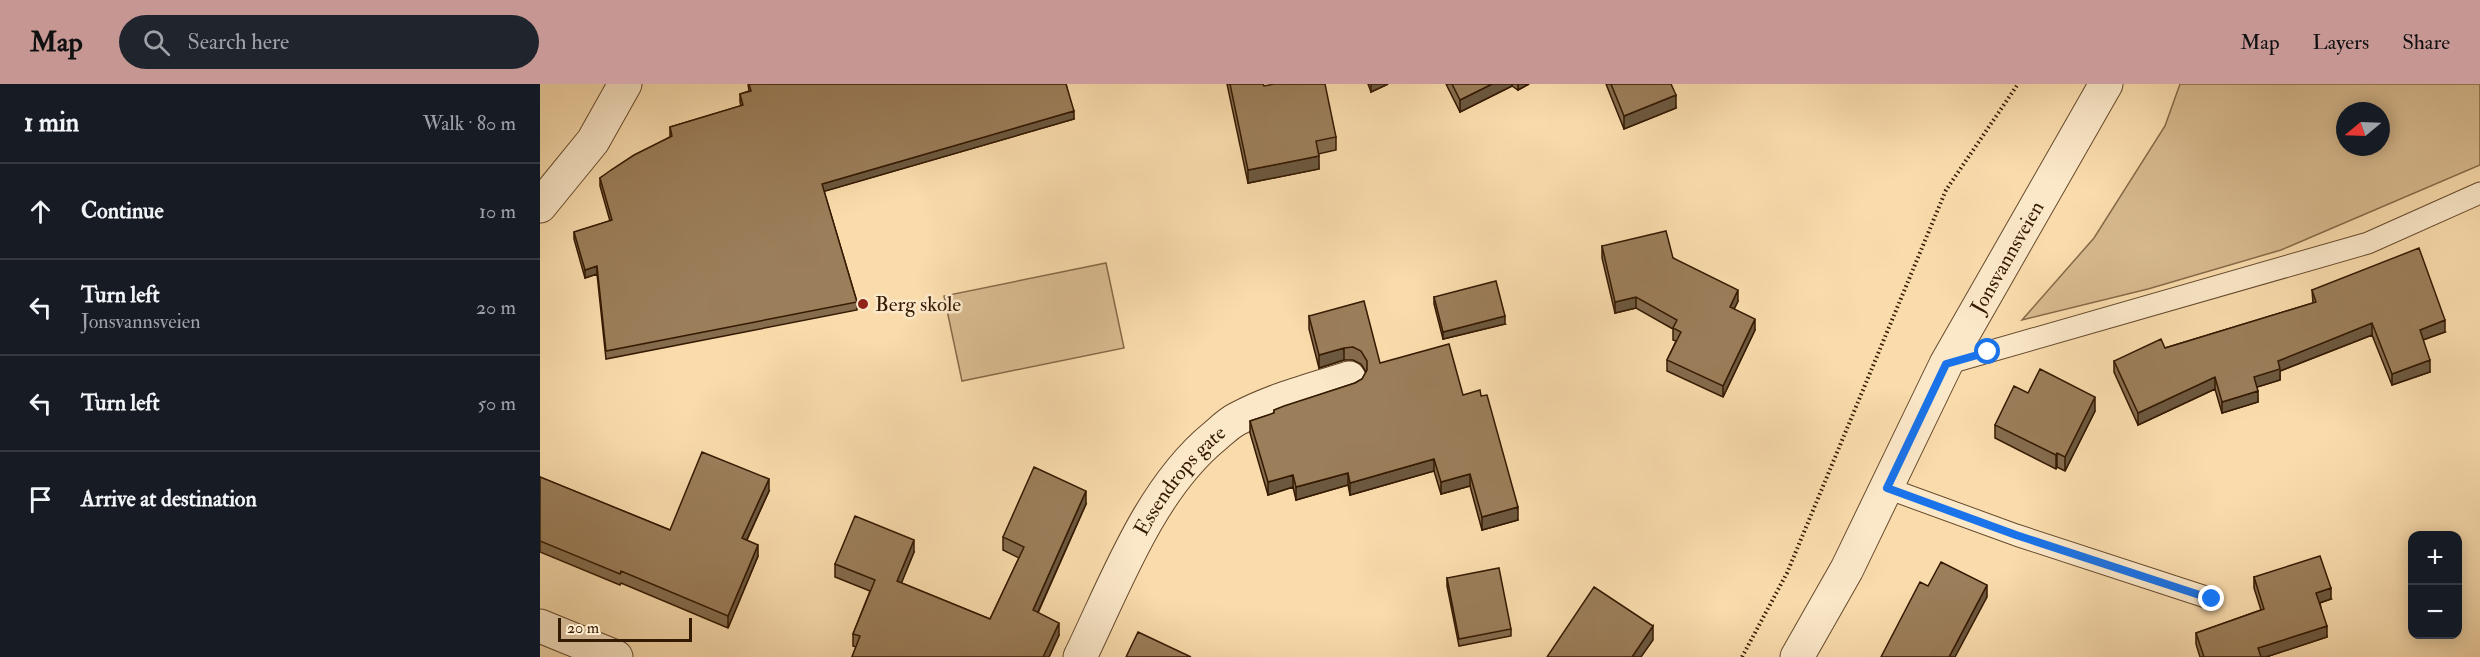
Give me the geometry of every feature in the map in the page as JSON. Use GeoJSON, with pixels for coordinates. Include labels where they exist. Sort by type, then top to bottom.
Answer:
{"type":"FeatureCollection","features":[{"type":"Feature","properties":{"kind":"street"},"geometry":{"type":"LineString","coordinates":[[540,206],[593,141],[625,84]]}},
{"type":"Feature","properties":{"kind":"street","name":"Jonsvannsveien"},"geometry":{"type":"LineString","coordinates":[[1797,657],[1842,579],[1946,364],[2106,84]]}},
{"type":"Feature","properties":{"kind":"street","name":"Essendrops gate"},"geometry":{"type":"LineString","coordinates":[[1080,657],[1131,551],[1161,498],[1197,451],[1235,420],[1278,400],[1348,378]]}},
{"type":"Feature","properties":{"kind":"street"},"geometry":{"type":"LineString","coordinates":[[540,626],[616,657]]}},
{"type":"Feature","properties":{"kind":"lane"},"geometry":{"type":"LineString","coordinates":[[1946,364],[2368,243],[2480,193]]}},
{"type":"Feature","properties":{"kind":"lane"},"geometry":{"type":"LineString","coordinates":[[1887,488],[2016,535],[2212,599]]}},
{"type":"Feature","properties":{"kind":"path"},"geometry":{"type":"LineString","coordinates":[[1742,657],[1788,573],[1946,190],[2018,84]]}},
{"type":"Feature","properties":{"kind":"shaded area"},"geometry":{"type":"Polygon","coordinates":[[[2180,84],[2480,84],[2480,165],[2281,250],[2148,289],[2022,320],[2094,238],[2165,126],[2180,84]]]}},
{"type":"Feature","properties":{"kind":"shaded area"},"geometry":{"type":"Polygon","coordinates":[[[1106,263],[1124,348],[962,381],[944,296],[1106,263]]]}},
{"type":"Feature","properties":{"kind":"building"},"geometry":{"type":"Polygon","coordinates":[[[749,84],[1066,84],[1074,111],[822,184],[857,302],[606,351],[597,266],[585,270],[574,232],[612,220],[600,178],[634,155],[672,136],[670,127],[743,105],[740,94],[751,91],[749,84]]]}},
{"type":"Feature","properties":{"kind":"building"},"geometry":{"type":"Polygon","coordinates":[[[1230,84],[1263,84],[1264,86],[1325,84],[1336,137],[1316,141],[1319,156],[1248,170],[1230,84]]]}},
{"type":"Feature","properties":{"kind":"building"},"geometry":{"type":"Polygon","coordinates":[[[1452,84],[1492,84],[1460,100],[1452,84]]]}},
{"type":"Feature","properties":{"kind":"building"},"geometry":{"type":"Polygon","coordinates":[[[1611,84],[1671,84],[1676,95],[1624,116],[1611,84]]]}},
{"type":"Feature","properties":{"kind":"building"},"geometry":{"type":"Polygon","coordinates":[[[1666,231],[1673,258],[1738,290],[1730,307],[1755,319],[1723,386],[1667,360],[1681,332],[1673,328],[1677,320],[1636,297],[1615,302],[1602,246],[1666,231]]]}},
{"type":"Feature","properties":{"kind":"building"},"geometry":{"type":"Polygon","coordinates":[[[2419,248],[2445,320],[2420,330],[2430,360],[2392,374],[2372,323],[2278,361],[2280,369],[2254,377],[2258,391],[2222,402],[2215,377],[2138,413],[2114,361],[2161,339],[2165,348],[2316,302],[2312,290],[2419,248]]]}},
{"type":"Feature","properties":{"kind":"building"},"geometry":{"type":"Polygon","coordinates":[[[1496,281],[1505,316],[1443,332],[1434,297],[1496,281]]]}},
{"type":"Feature","properties":{"kind":"building"},"geometry":{"type":"Polygon","coordinates":[[[1364,301],[1380,363],[1449,344],[1463,395],[1480,390],[1481,396],[1487,395],[1518,507],[1482,517],[1470,474],[1441,482],[1434,459],[1350,483],[1348,473],[1296,487],[1293,475],[1268,482],[1250,421],[1274,413],[1274,410],[1284,406],[1362,379],[1367,370],[1367,361],[1361,351],[1353,347],[1319,355],[1309,316],[1364,301]]]}},
{"type":"Feature","properties":{"kind":"building"},"geometry":{"type":"Polygon","coordinates":[[[2040,369],[2095,397],[2065,457],[2057,453],[2056,455],[1995,425],[2014,386],[2028,393],[2040,369]]]}},
{"type":"Feature","properties":{"kind":"building"},"geometry":{"type":"Polygon","coordinates":[[[702,452],[769,479],[742,538],[758,545],[728,616],[621,571],[620,574],[540,541],[540,477],[670,530],[702,452]]]}},
{"type":"Feature","properties":{"kind":"building"},"geometry":{"type":"Polygon","coordinates":[[[1034,467],[1086,491],[1033,610],[1059,623],[1043,657],[852,657],[860,636],[853,634],[875,580],[835,564],[855,516],[914,540],[897,581],[990,619],[1024,547],[1003,537],[1034,467]]]}},
{"type":"Feature","properties":{"kind":"building"},"geometry":{"type":"Polygon","coordinates":[[[2320,556],[2331,588],[2316,593],[2327,626],[2258,648],[2261,657],[2204,657],[2196,633],[2264,609],[2254,577],[2320,556]]]}},
{"type":"Feature","properties":{"kind":"building"},"geometry":{"type":"Polygon","coordinates":[[[1941,562],[1987,585],[1949,657],[1881,657],[1920,582],[1928,586],[1941,562]]]}},
{"type":"Feature","properties":{"kind":"building"},"geometry":{"type":"Polygon","coordinates":[[[1499,568],[1511,629],[1459,639],[1447,578],[1499,568]]]}},
{"type":"Feature","properties":{"kind":"building"},"geometry":{"type":"Polygon","coordinates":[[[1594,587],[1653,626],[1632,657],[1547,657],[1594,587]]]}},
{"type":"Feature","properties":{"kind":"building"},"geometry":{"type":"Polygon","coordinates":[[[1138,632],[1191,657],[1126,657],[1138,632]]]}},
{"type":"Feature","properties":{"kind":"place","name":"Berg skole"},"geometry":{"type":"Point","coordinates":[863,304]}},
{"type":"Feature","properties":{"kind":"route"},"geometry":{"type":"LineString","coordinates":[[1988,352],[1946,364],[1887,488],[2016,535],[2212,599]]}}]}
